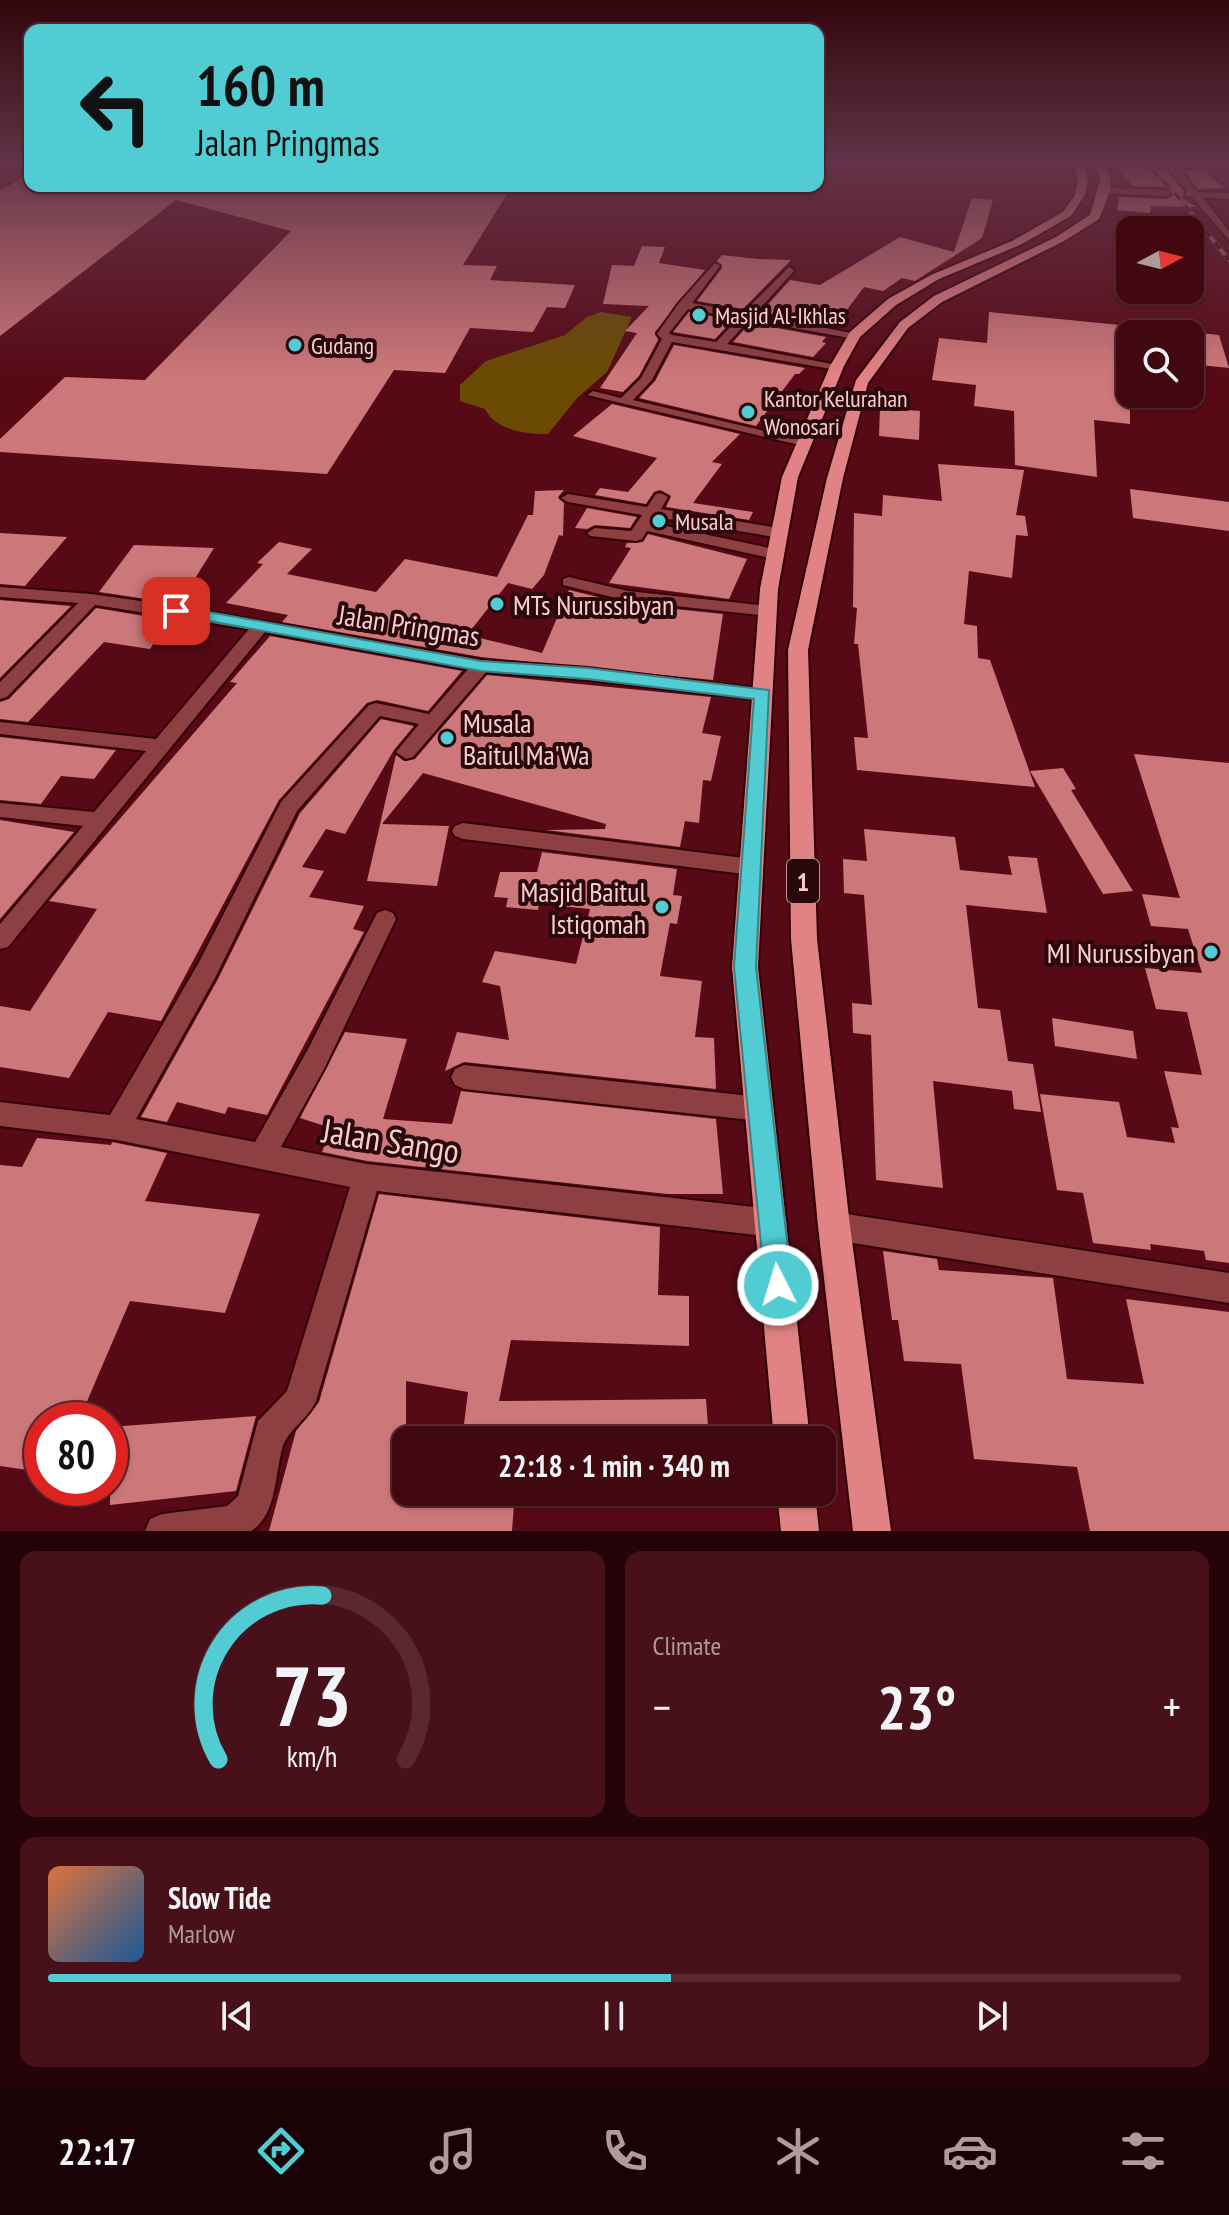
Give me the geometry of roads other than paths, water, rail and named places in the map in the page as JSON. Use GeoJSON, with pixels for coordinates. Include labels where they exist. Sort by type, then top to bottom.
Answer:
{"type":"FeatureCollection","features":[{"type":"Feature","properties":{"kind":"highway","name":"1"},"geometry":{"type":"LineString","coordinates":[[791,1426],[773,1223],[745,967],[768,611],[790,477],[837,366],[855,335],[892,302],[935,277],[1038,230]]}},
{"type":"Feature","properties":{"kind":"highway","name":"1"},"geometry":{"type":"LineString","coordinates":[[872,1531],[834,1226],[804,939],[798,650],[835,478],[861,383],[904,325],[938,299],[1074,230]]}},
{"type":"Feature","properties":{"kind":"highway"},"geometry":{"type":"LineString","coordinates":[[797,1506],[800,1531]]}},
{"type":"Feature","properties":{"kind":"street"},"geometry":{"type":"LineString","coordinates":[[715,266],[663,334],[668,338],[837,366]]}},
{"type":"Feature","properties":{"kind":"street"},"geometry":{"type":"LineString","coordinates":[[721,344],[789,270]]}},
{"type":"Feature","properties":{"kind":"street"},"geometry":{"type":"LineString","coordinates":[[683,305],[855,335]]}},
{"type":"Feature","properties":{"kind":"street"},"geometry":{"type":"LineString","coordinates":[[624,402],[646,380],[668,338]]}},
{"type":"Feature","properties":{"kind":"street"},"geometry":{"type":"LineString","coordinates":[[593,395],[803,444]]}},
{"type":"Feature","properties":{"kind":"street"},"geometry":{"type":"LineString","coordinates":[[595,533],[634,536],[661,497]]}},
{"type":"Feature","properties":{"kind":"street"},"geometry":{"type":"LineString","coordinates":[[568,498],[647,519],[777,544]]}},
{"type":"Feature","properties":{"kind":"street"},"geometry":{"type":"LineString","coordinates":[[569,582],[628,596],[768,611]]}},
{"type":"Feature","properties":{"kind":"street","name":"Jalan Pringmas"},"geometry":{"type":"LineString","coordinates":[[0,592],[91,599],[176,611],[481,666],[588,674],[763,694]]}},
{"type":"Feature","properties":{"kind":"street"},"geometry":{"type":"LineString","coordinates":[[0,693],[91,599]]}},
{"type":"Feature","properties":{"kind":"street"},"geometry":{"type":"LineString","coordinates":[[0,940],[259,628]]}},
{"type":"Feature","properties":{"kind":"street"},"geometry":{"type":"LineString","coordinates":[[406,752],[481,666]]}},
{"type":"Feature","properties":{"kind":"street"},"geometry":{"type":"LineString","coordinates":[[117,1128],[207,971],[288,807],[376,709],[433,721]]}},
{"type":"Feature","properties":{"kind":"street"},"geometry":{"type":"LineString","coordinates":[[0,728],[163,746]]}},
{"type":"Feature","properties":{"kind":"street"},"geometry":{"type":"LineString","coordinates":[[0,810],[98,820]]}},
{"type":"Feature","properties":{"kind":"street"},"geometry":{"type":"LineString","coordinates":[[463,831],[752,867]]}},
{"type":"Feature","properties":{"kind":"street"},"geometry":{"type":"LineString","coordinates":[[263,1154],[316,1059],[385,919]]}},
{"type":"Feature","properties":{"kind":"street"},"geometry":{"type":"LineString","coordinates":[[464,1077],[760,1109]]}},
{"type":"Feature","properties":{"kind":"street","name":"Jalan Sango"},"geometry":{"type":"LineString","coordinates":[[0,1114],[117,1128],[263,1154],[367,1177],[773,1223]]}},
{"type":"Feature","properties":{"kind":"street"},"geometry":{"type":"LineString","coordinates":[[162,1531],[231,1523],[245,1515],[253,1503],[270,1433],[300,1401],[367,1177]]}},
{"type":"Feature","properties":{"kind":"street"},"geometry":{"type":"LineString","coordinates":[[834,1226],[1229,1288]]}},
{"type":"Feature","properties":{"kind":"railway"},"geometry":{"type":"LineString","coordinates":[[1205,230],[1229,260]]}},
{"type":"Feature","properties":{"kind":"place","name":"Masjid Al-Ikhlas"},"geometry":{"type":"Point","coordinates":[699,315]}},
{"type":"Feature","properties":{"kind":"place","name":"Gudang"},"geometry":{"type":"Point","coordinates":[295,345]}},
{"type":"Feature","properties":{"kind":"place","name":"Kantor Kelurahan Wonosari"},"geometry":{"type":"Point","coordinates":[748,412]}},
{"type":"Feature","properties":{"kind":"place","name":"Musala"},"geometry":{"type":"Point","coordinates":[659,521]}},
{"type":"Feature","properties":{"kind":"place","name":"MTs Nurussibyan"},"geometry":{"type":"Point","coordinates":[497,604]}},
{"type":"Feature","properties":{"kind":"place","name":"Musala Baitul Ma'Wa"},"geometry":{"type":"Point","coordinates":[447,738]}},
{"type":"Feature","properties":{"kind":"place","name":"Masjid Baitul Istiqomah"},"geometry":{"type":"Point","coordinates":[662,907]}},
{"type":"Feature","properties":{"kind":"place","name":"MI Nurussibyan"},"geometry":{"type":"Point","coordinates":[1211,952]}}]}
